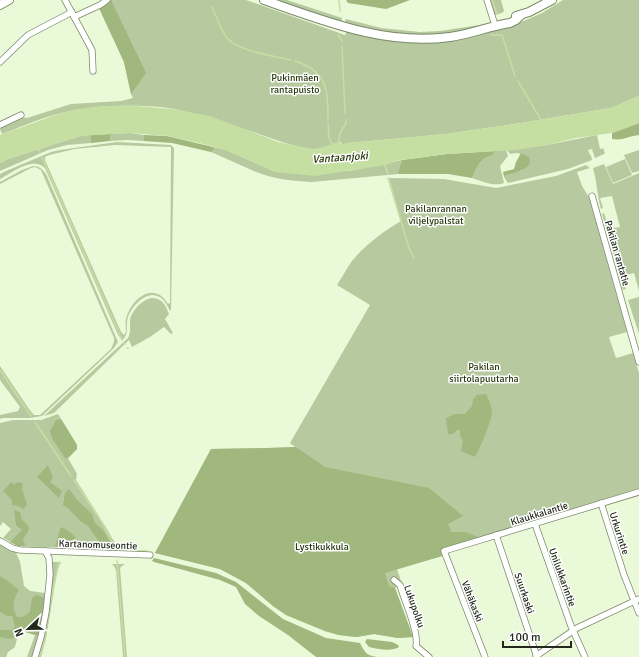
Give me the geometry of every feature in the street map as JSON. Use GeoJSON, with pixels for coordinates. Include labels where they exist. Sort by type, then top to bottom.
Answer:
{"type":"FeatureCollection","features":[{"type":"Feature","properties":{"kind":"main road"},"geometry":{"type":"LineString","coordinates":[[0,5],[9,0]]}},
{"type":"Feature","properties":{"kind":"main road"},"geometry":{"type":"LineString","coordinates":[[264,0],[343,26],[373,34],[403,38],[451,37],[495,25],[510,23],[521,15],[552,0]]}},
{"type":"Feature","properties":{"kind":"street"},"geometry":{"type":"LineString","coordinates":[[65,0],[92,50],[93,71]]}},
{"type":"Feature","properties":{"kind":"street"},"geometry":{"type":"LineString","coordinates":[[0,62],[28,35],[73,14],[101,4],[107,0]]}},
{"type":"Feature","properties":{"kind":"street"},"geometry":{"type":"LineString","coordinates":[[487,0],[495,25]]}},
{"type":"Feature","properties":{"kind":"street"},"geometry":{"type":"LineString","coordinates":[[0,125],[21,115]]}},
{"type":"Feature","properties":{"kind":"street","name":"Pakilan rantatie"},"geometry":{"type":"LineString","coordinates":[[592,196],[639,362]]}},
{"type":"Feature","properties":{"kind":"street","name":"Klaukkalantie"},"geometry":{"type":"LineString","coordinates":[[444,551],[639,492]]}},
{"type":"Feature","properties":{"kind":"street","name":"Urkurintie"},"geometry":{"type":"LineString","coordinates":[[601,503],[623,571],[637,600],[639,613]]}},
{"type":"Feature","properties":{"kind":"street","name":"Unilukkarintie"},"geometry":{"type":"LineString","coordinates":[[535,524],[573,631],[586,657]]}},
{"type":"Feature","properties":{"kind":"street","name":"Suurkaski"},"geometry":{"type":"LineString","coordinates":[[496,535],[536,657]]}},
{"type":"Feature","properties":{"kind":"street","name":"Kartanomuseontie"},"geometry":{"type":"LineString","coordinates":[[0,541],[12,548],[20,550],[150,556]]}},
{"type":"Feature","properties":{"kind":"street"},"geometry":{"type":"LineString","coordinates":[[36,657],[46,612],[50,575],[49,558],[45,551]]}},
{"type":"Feature","properties":{"kind":"street","name":"Vähäkaski"},"geometry":{"type":"LineString","coordinates":[[444,551],[485,657]]}},
{"type":"Feature","properties":{"kind":"street","name":"Lukupolku"},"geometry":{"type":"LineString","coordinates":[[394,580],[400,585],[415,632],[417,642],[416,646],[429,657]]}},
{"type":"Feature","properties":{"kind":"street"},"geometry":{"type":"LineString","coordinates":[[536,657],[573,631],[637,600]]}},
{"type":"Feature","properties":{"kind":"green space","name":"Pukinmäen rantapuisto"},"geometry":{"type":"Polygon","coordinates":[[[111,0],[246,0],[345,35],[347,31],[372,38],[409,42],[512,26],[542,13],[563,0],[639,0],[639,96],[611,108],[515,124],[446,134],[348,143],[343,145],[341,142],[315,149],[302,148],[191,113],[163,107],[150,106],[109,106],[71,111],[44,118],[2,134],[0,129],[2,127],[21,117],[27,118],[71,104],[121,101],[133,98],[124,62],[99,8],[111,0]]]}},
{"type":"Feature","properties":{"kind":"green space"},"geometry":{"type":"Polygon","coordinates":[[[111,0],[146,73],[131,94],[124,62],[99,8],[111,0]]]}},
{"type":"Feature","properties":{"kind":"green space"},"geometry":{"type":"Polygon","coordinates":[[[274,0],[287,0],[342,18],[342,20],[341,22],[319,16],[274,0]]]}},
{"type":"Feature","properties":{"kind":"green space"},"geometry":{"type":"Polygon","coordinates":[[[346,0],[410,0],[386,9],[348,3],[346,0]]]}},
{"type":"Feature","properties":{"kind":"green space"},"geometry":{"type":"Polygon","coordinates":[[[489,0],[501,0],[504,11],[495,15],[489,0]]]}},
{"type":"Feature","properties":{"kind":"green space"},"geometry":{"type":"Polygon","coordinates":[[[346,19],[381,28],[420,32],[440,31],[486,24],[469,30],[452,33],[416,35],[363,27],[346,23],[346,19]]]}},
{"type":"Feature","properties":{"kind":"green space"},"geometry":{"type":"Polygon","coordinates":[[[639,123],[639,135],[622,139],[612,139],[612,133],[639,123]]]}},
{"type":"Feature","properties":{"kind":"green space"},"geometry":{"type":"Polygon","coordinates":[[[130,133],[144,135],[144,141],[110,141],[111,134],[130,133]]]}},
{"type":"Feature","properties":{"kind":"green space"},"geometry":{"type":"Polygon","coordinates":[[[111,134],[110,141],[91,143],[90,135],[111,134]]]}},
{"type":"Feature","properties":{"kind":"green space"},"geometry":{"type":"Polygon","coordinates":[[[90,135],[91,143],[67,145],[48,150],[0,171],[0,163],[8,159],[80,136],[90,135]]]}},
{"type":"Feature","properties":{"kind":"green space"},"geometry":{"type":"Polygon","coordinates":[[[144,135],[167,136],[213,147],[214,149],[211,152],[172,143],[144,141],[144,135]]]}},
{"type":"Feature","properties":{"kind":"green space"},"geometry":{"type":"Polygon","coordinates":[[[597,135],[600,149],[603,148],[605,153],[595,158],[592,149],[588,150],[592,160],[568,169],[508,183],[504,177],[505,175],[523,170],[525,155],[517,153],[510,154],[507,150],[547,145],[597,135]]]}},
{"type":"Feature","properties":{"kind":"green space"},"geometry":{"type":"Polygon","coordinates":[[[117,142],[171,145],[174,148],[171,309],[170,311],[164,300],[159,297],[153,295],[145,297],[134,306],[129,313],[127,320],[127,332],[122,340],[118,335],[45,168],[40,165],[28,164],[0,179],[0,174],[6,171],[51,152],[117,142]],[[115,145],[75,149],[45,157],[121,332],[124,335],[126,332],[126,321],[129,312],[138,299],[150,293],[156,293],[168,304],[170,303],[171,147],[115,145]]]}},
{"type":"Feature","properties":{"kind":"green space"},"geometry":{"type":"Polygon","coordinates":[[[213,147],[226,150],[276,172],[349,171],[402,160],[402,162],[398,174],[305,182],[261,174],[211,152],[213,147]]]}},
{"type":"Feature","properties":{"kind":"green space"},"geometry":{"type":"Polygon","coordinates":[[[506,150],[508,156],[500,166],[504,183],[492,184],[472,178],[477,167],[485,158],[493,155],[495,151],[506,150]]]}},
{"type":"Feature","properties":{"kind":"green space"},"geometry":{"type":"Polygon","coordinates":[[[639,150],[639,171],[632,173],[624,155],[639,150]]]}},
{"type":"Feature","properties":{"kind":"green space"},"geometry":{"type":"Polygon","coordinates":[[[495,151],[493,155],[482,161],[472,178],[448,174],[398,174],[402,160],[447,154],[495,151]]]}},
{"type":"Feature","properties":{"kind":"green space"},"geometry":{"type":"Polygon","coordinates":[[[521,153],[529,157],[530,163],[528,166],[523,170],[504,177],[503,172],[514,169],[521,153]]]}},
{"type":"Feature","properties":{"kind":"green space"},"geometry":{"type":"Polygon","coordinates":[[[625,159],[632,175],[613,183],[606,167],[625,159]]]}},
{"type":"Feature","properties":{"kind":"green space"},"geometry":{"type":"Polygon","coordinates":[[[604,164],[613,184],[639,173],[639,291],[634,273],[622,276],[626,289],[623,290],[602,214],[604,213],[609,229],[620,227],[612,196],[600,198],[603,208],[601,209],[593,168],[604,164]]]}},
{"type":"Feature","properties":{"kind":"green space","name":"Pakilan siirtolapuutarha"},"geometry":{"type":"Polygon","coordinates":[[[586,165],[590,168],[577,172],[582,186],[589,197],[627,332],[609,337],[616,358],[633,353],[639,373],[639,489],[442,549],[442,556],[397,569],[402,584],[395,588],[413,637],[398,638],[374,634],[356,637],[339,635],[325,631],[286,615],[246,583],[220,569],[155,553],[211,449],[295,447],[290,443],[370,305],[337,285],[352,261],[363,249],[381,234],[401,221],[389,178],[444,179],[496,188],[556,176],[586,165]]]}},
{"type":"Feature","properties":{"kind":"green space"},"geometry":{"type":"Polygon","coordinates":[[[33,166],[41,168],[46,174],[118,342],[114,348],[42,416],[0,419],[0,415],[18,411],[20,407],[0,380],[0,366],[29,409],[34,415],[40,415],[111,349],[114,342],[114,338],[41,170],[35,167],[31,168],[0,184],[0,182],[22,170],[33,166]]]}},
{"type":"Feature","properties":{"kind":"green space"},"geometry":{"type":"Polygon","coordinates":[[[639,297],[639,334],[628,300],[639,297]]]}},
{"type":"Feature","properties":{"kind":"green space"},"geometry":{"type":"Polygon","coordinates":[[[151,298],[160,300],[164,305],[169,314],[165,319],[173,333],[171,334],[164,327],[132,347],[129,340],[54,413],[44,416],[128,338],[132,314],[140,304],[151,298]]]}},
{"type":"Feature","properties":{"kind":"green space"},"geometry":{"type":"Polygon","coordinates":[[[486,394],[491,405],[492,413],[490,423],[475,457],[461,451],[463,441],[460,436],[460,430],[457,430],[453,434],[448,434],[446,418],[455,414],[465,414],[472,406],[473,399],[477,395],[486,394]]]}},
{"type":"Feature","properties":{"kind":"green space"},"geometry":{"type":"Polygon","coordinates":[[[58,414],[77,445],[77,449],[68,458],[77,474],[76,480],[117,547],[18,546],[3,538],[11,529],[3,522],[0,526],[0,423],[13,420],[41,420],[58,414]]]}},
{"type":"Feature","properties":{"kind":"green space"},"geometry":{"type":"Polygon","coordinates":[[[61,419],[77,445],[77,449],[68,458],[65,458],[52,438],[50,431],[56,420],[61,419]]]}},
{"type":"Feature","properties":{"kind":"green space","name":"Lystikukkula"},"geometry":{"type":"Polygon","coordinates":[[[296,447],[325,467],[429,488],[463,516],[448,524],[451,532],[466,532],[478,537],[442,549],[442,556],[385,573],[389,586],[395,588],[413,637],[398,638],[374,634],[356,637],[339,635],[325,631],[286,615],[246,583],[220,569],[155,553],[211,449],[296,447]]]}},
{"type":"Feature","properties":{"kind":"green space"},"geometry":{"type":"Polygon","coordinates":[[[48,465],[53,477],[50,482],[62,491],[59,498],[37,477],[48,465]]]}},
{"type":"Feature","properties":{"kind":"green space"},"geometry":{"type":"Polygon","coordinates":[[[11,482],[14,484],[19,482],[23,484],[22,489],[27,504],[24,509],[15,505],[13,506],[11,499],[3,491],[11,482]]]}},
{"type":"Feature","properties":{"kind":"green space"},"geometry":{"type":"Polygon","coordinates":[[[69,489],[77,500],[92,514],[95,523],[103,530],[113,547],[103,547],[88,526],[80,521],[63,505],[65,493],[69,489]]]}},
{"type":"Feature","properties":{"kind":"green space"},"geometry":{"type":"Polygon","coordinates":[[[14,510],[20,512],[22,520],[29,527],[23,539],[25,546],[18,546],[10,542],[22,530],[16,525],[14,510]]]}},
{"type":"Feature","properties":{"kind":"green space"},"geometry":{"type":"Polygon","coordinates":[[[62,527],[76,537],[79,547],[55,547],[60,529],[62,527]]]}},
{"type":"Feature","properties":{"kind":"green space"},"geometry":{"type":"Polygon","coordinates":[[[0,543],[15,550],[20,562],[24,586],[30,591],[45,593],[41,624],[33,657],[27,657],[35,635],[19,630],[15,647],[8,652],[6,657],[0,657],[0,543]]]}},
{"type":"Feature","properties":{"kind":"green space"},"geometry":{"type":"Polygon","coordinates":[[[154,558],[216,573],[236,582],[283,619],[326,638],[360,643],[367,653],[371,656],[378,657],[316,657],[288,635],[259,616],[245,604],[236,587],[220,580],[154,562],[152,561],[154,558]]]}},
{"type":"Feature","properties":{"kind":"green space"},"geometry":{"type":"Polygon","coordinates":[[[51,562],[61,562],[57,571],[46,639],[41,657],[37,657],[51,562]]]}},
{"type":"Feature","properties":{"kind":"green space"},"geometry":{"type":"Polygon","coordinates":[[[112,564],[125,564],[120,568],[127,657],[123,657],[116,570],[112,564]]]}},
{"type":"Feature","properties":{"kind":"green space"},"geometry":{"type":"Polygon","coordinates":[[[0,576],[19,590],[15,597],[14,604],[14,610],[17,617],[23,617],[30,612],[32,598],[36,595],[45,598],[39,636],[19,630],[11,639],[0,637],[0,630],[11,630],[15,627],[12,616],[7,616],[0,612],[0,576]]]}},
{"type":"Feature","properties":{"kind":"green space"},"geometry":{"type":"Polygon","coordinates":[[[367,639],[392,642],[399,647],[389,650],[369,647],[365,642],[367,639]]]}},
{"type":"Feature","properties":{"kind":"water","name":"Vantaanjoki"},"geometry":{"type":"Polygon","coordinates":[[[639,96],[639,123],[612,133],[576,138],[547,145],[515,150],[447,154],[400,160],[385,165],[315,176],[276,172],[226,150],[195,142],[167,136],[130,133],[80,136],[8,159],[0,163],[0,135],[72,110],[103,106],[136,106],[172,109],[210,116],[278,142],[312,149],[339,142],[344,145],[348,143],[445,134],[515,124],[611,108],[639,96]]]}},
{"type":"Feature","properties":{"kind":"waterway"},"geometry":{"type":"LineString","coordinates":[[339,0],[340,11]]}},
{"type":"Feature","properties":{"kind":"waterway"},"geometry":{"type":"LineString","coordinates":[[492,0],[497,14]]}},
{"type":"Feature","properties":{"kind":"waterway"},"geometry":{"type":"LineString","coordinates":[[212,7],[222,31],[232,43],[247,50],[291,60]]}},
{"type":"Feature","properties":{"kind":"waterway"},"geometry":{"type":"LineString","coordinates":[[338,35],[342,42]]}},
{"type":"Feature","properties":{"kind":"waterway"},"geometry":{"type":"LineString","coordinates":[[491,35],[502,35],[515,76]]}},
{"type":"Feature","properties":{"kind":"waterway"},"geometry":{"type":"LineString","coordinates":[[342,47],[345,113]]}},
{"type":"Feature","properties":{"kind":"waterway"},"geometry":{"type":"LineString","coordinates":[[295,61],[314,70],[324,83],[328,120]]}},
{"type":"Feature","properties":{"kind":"waterway"},"geometry":{"type":"LineString","coordinates":[[518,81],[541,120]]}},
{"type":"Feature","properties":{"kind":"waterway"},"geometry":{"type":"LineString","coordinates":[[339,142],[340,133],[346,123],[346,120]]}},
{"type":"Feature","properties":{"kind":"waterway"},"geometry":{"type":"LineString","coordinates":[[328,124],[329,137],[332,144]]}},
{"type":"Feature","properties":{"kind":"waterway"},"geometry":{"type":"LineString","coordinates":[[39,149],[40,153]]}},
{"type":"Feature","properties":{"kind":"waterway"},"geometry":{"type":"LineString","coordinates":[[42,157],[122,340]]}},
{"type":"Feature","properties":{"kind":"waterway"},"geometry":{"type":"LineString","coordinates":[[385,165],[388,174]]}},
{"type":"Feature","properties":{"kind":"waterway"},"geometry":{"type":"LineString","coordinates":[[388,178],[409,248],[414,258]]}},
{"type":"Feature","properties":{"kind":"waterway"},"geometry":{"type":"LineString","coordinates":[[0,370],[31,416]]}},
{"type":"Feature","properties":{"kind":"waterway"},"geometry":{"type":"LineString","coordinates":[[35,422],[71,476]]}},
{"type":"Feature","properties":{"kind":"waterway"},"geometry":{"type":"LineString","coordinates":[[74,480],[101,521],[116,549],[116,552]]}},
{"type":"Feature","properties":{"kind":"waterway"},"geometry":{"type":"LineString","coordinates":[[116,549],[147,551]]}},
{"type":"Feature","properties":{"kind":"waterway"},"geometry":{"type":"LineString","coordinates":[[117,561],[125,657]]}},
{"type":"Feature","properties":{"kind":"waterway"},"geometry":{"type":"LineString","coordinates":[[39,657],[45,639],[50,604],[59,562]]}},
{"type":"Feature","properties":{"kind":"park label","name":"Pakilanrannan viljelypalstat"},"geometry":{"type":"Point","coordinates":[436,214]}}]}
